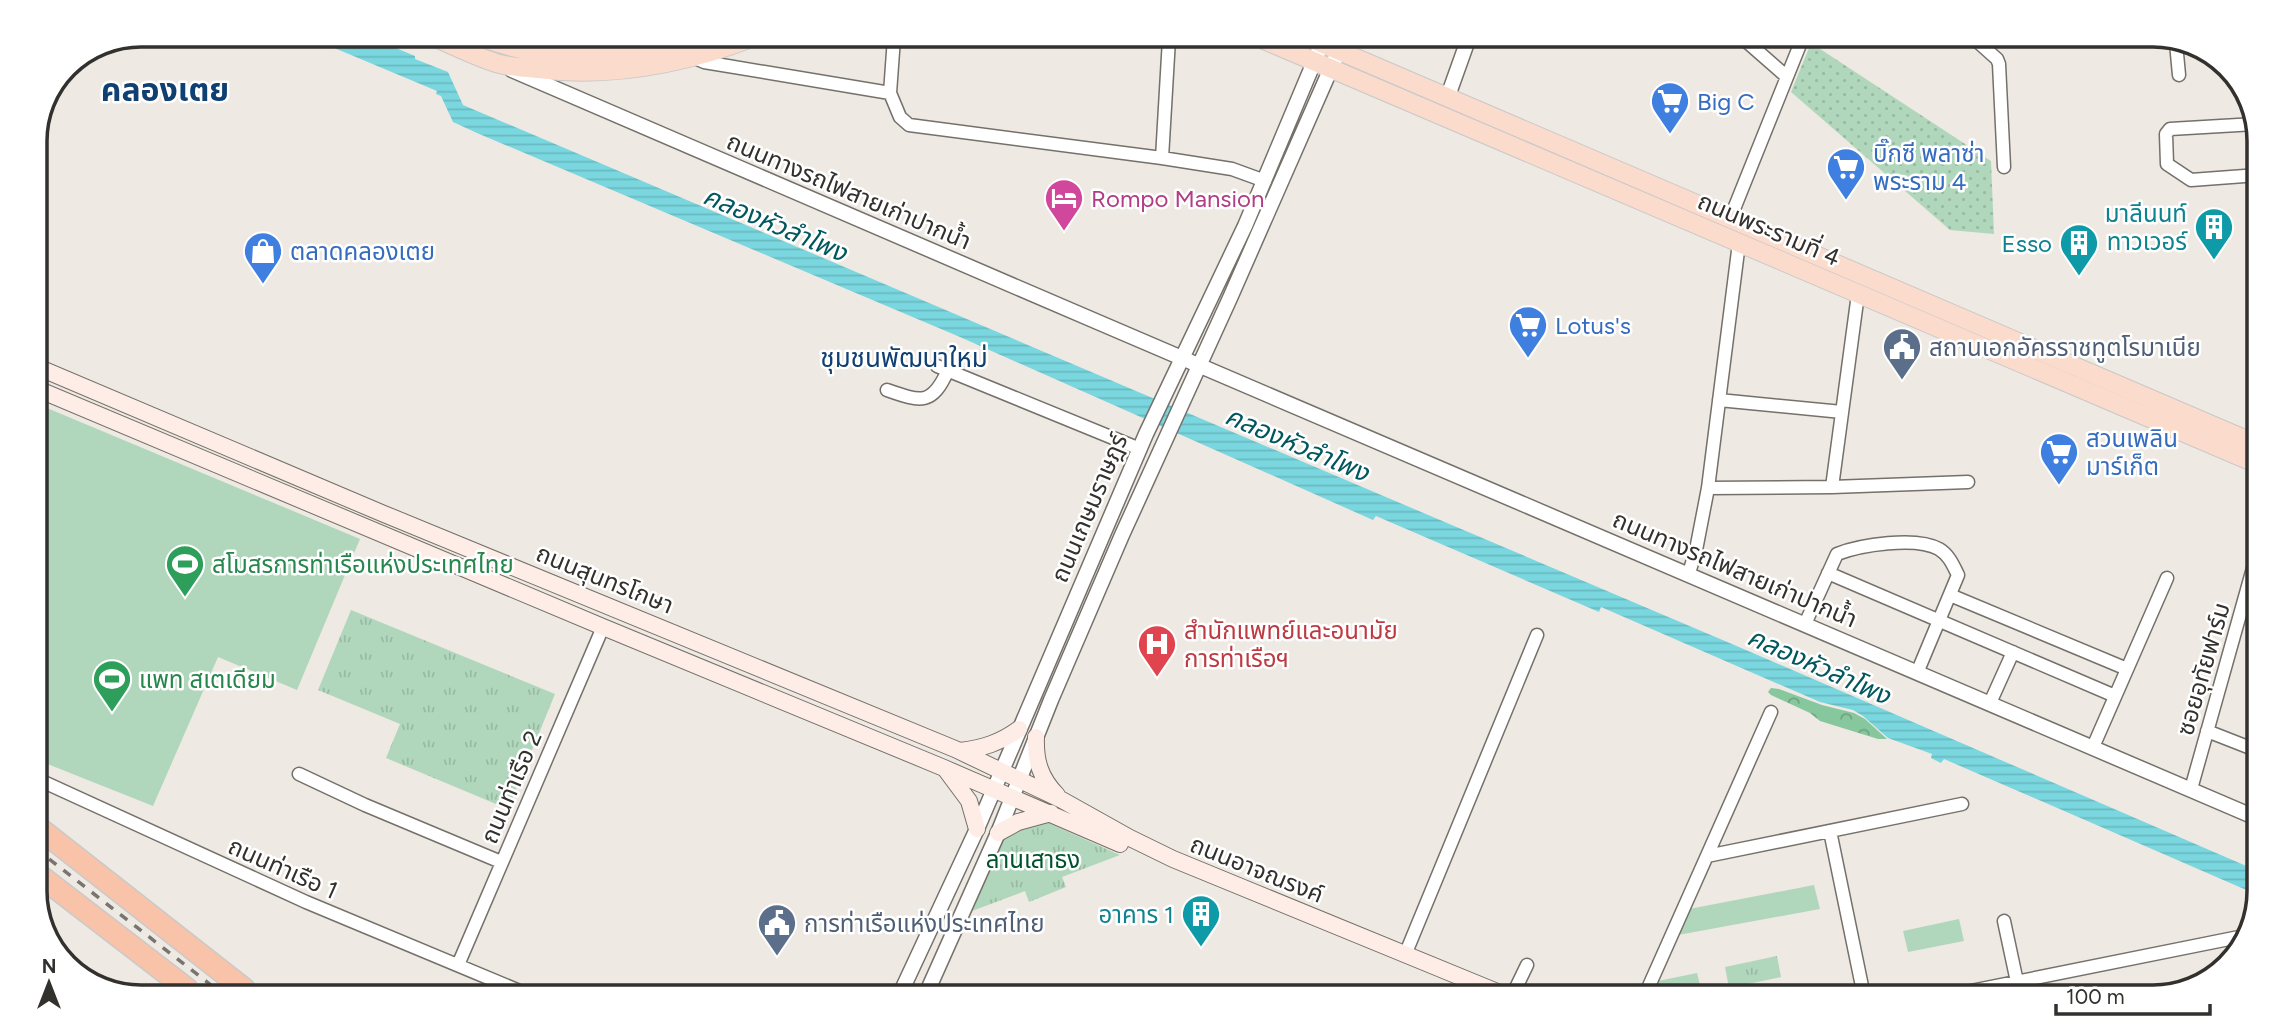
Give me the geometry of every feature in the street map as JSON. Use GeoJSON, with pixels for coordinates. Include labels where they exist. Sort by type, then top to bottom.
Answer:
{"type":"FeatureCollection","features":[{"type":"Feature","properties":{"kind":"highway"},"geometry":{"type":"LineString","coordinates":[[47,834],[239,985]]}},
{"type":"Feature","properties":{"kind":"highway"},"geometry":{"type":"LineString","coordinates":[[47,881],[182,985]]}},
{"type":"Feature","properties":{"kind":"main road"},"geometry":{"type":"LineString","coordinates":[[457,47],[498,64],[551,71],[604,72],[634,70],[695,58],[726,47]]}},
{"type":"Feature","properties":{"kind":"main road"},"geometry":{"type":"LineString","coordinates":[[516,47],[533,52],[606,56],[658,51],[672,47]]}},
{"type":"Feature","properties":{"kind":"main road","name":"ถนนพระรามที่ 4"},"geometry":{"type":"LineString","coordinates":[[1280,47],[2247,440]]}},
{"type":"Feature","properties":{"kind":"main road","name":"ถนนพระรามที่ 4"},"geometry":{"type":"LineString","coordinates":[[1332,47],[1448,96],[1726,228],[1740,243],[2247,460]]}},
{"type":"Feature","properties":{"kind":"main road","name":"ถนนสุนทรโกษา"},"geometry":{"type":"LineString","coordinates":[[47,371],[1002,769]]}},
{"type":"Feature","properties":{"kind":"main road"},"geometry":{"type":"LineString","coordinates":[[47,382],[206,449],[279,469]]}},
{"type":"Feature","properties":{"kind":"main road","name":"ถนนสุนทรโกษา"},"geometry":{"type":"LineString","coordinates":[[47,393],[994,790]]}},
{"type":"Feature","properties":{"kind":"main road"},"geometry":{"type":"LineString","coordinates":[[960,751],[986,747],[1004,740],[1019,729]]}},
{"type":"Feature","properties":{"kind":"main road"},"geometry":{"type":"LineString","coordinates":[[1036,737],[1035,754],[1040,772],[1062,800]]}},
{"type":"Feature","properties":{"kind":"main road"},"geometry":{"type":"LineString","coordinates":[[944,768],[969,801],[977,829]]}},
{"type":"Feature","properties":{"kind":"main road","name":"ถนนอาจณรงค์"},"geometry":{"type":"LineString","coordinates":[[1002,769],[1173,859],[1480,985]]}},
{"type":"Feature","properties":{"kind":"main road","name":"ถนนอาจณรงค์"},"geometry":{"type":"LineString","coordinates":[[994,790],[1191,876],[1459,985]]}},
{"type":"Feature","properties":{"kind":"main road"},"geometry":{"type":"LineString","coordinates":[[998,834],[1026,819],[1051,813]]}},
{"type":"Feature","properties":{"kind":"street"},"geometry":{"type":"LineString","coordinates":[[893,47],[890,93],[900,117],[909,125],[1232,169],[1265,181]]}},
{"type":"Feature","properties":{"kind":"street"},"geometry":{"type":"LineString","coordinates":[[1162,158],[1169,47]]}},
{"type":"Feature","properties":{"kind":"street","name":"ถนนเกษมราษฎร์"},"geometry":{"type":"LineString","coordinates":[[930,985],[998,834],[1036,737],[1164,440],[1259,232],[1322,65],[1325,47]]}},
{"type":"Feature","properties":{"kind":"street"},"geometry":{"type":"LineString","coordinates":[[1448,96],[1466,47]]}},
{"type":"Feature","properties":{"kind":"street"},"geometry":{"type":"LineString","coordinates":[[1753,47],[1787,77]]}},
{"type":"Feature","properties":{"kind":"street"},"geometry":{"type":"LineString","coordinates":[[1726,228],[1799,47]]}},
{"type":"Feature","properties":{"kind":"street"},"geometry":{"type":"LineString","coordinates":[[1984,47],[1999,64],[2004,167]]}},
{"type":"Feature","properties":{"kind":"street"},"geometry":{"type":"LineString","coordinates":[[2177,51],[2179,75]]}},
{"type":"Feature","properties":{"kind":"street"},"geometry":{"type":"LineString","coordinates":[[695,58],[704,62],[890,93]]}},
{"type":"Feature","properties":{"kind":"street","name":"ถนนทางรถไฟสายเก่าปากน้ำ"},"geometry":{"type":"LineString","coordinates":[[498,64],[2247,814]]}},
{"type":"Feature","properties":{"kind":"street","name":"ถนนเกษมราษฎร์"},"geometry":{"type":"LineString","coordinates":[[904,985],[977,829],[1139,449],[1322,65]]}},
{"type":"Feature","properties":{"kind":"street"},"geometry":{"type":"LineString","coordinates":[[2245,125],[2170,129],[2166,134],[2167,164],[2191,180],[2247,176]]}},
{"type":"Feature","properties":{"kind":"street"},"geometry":{"type":"LineString","coordinates":[[1245,226],[1259,232]]}},
{"type":"Feature","properties":{"kind":"street"},"geometry":{"type":"LineString","coordinates":[[1689,573],[1709,488],[1740,243]]}},
{"type":"Feature","properties":{"kind":"street"},"geometry":{"type":"LineString","coordinates":[[1832,487],[1858,294]]}},
{"type":"Feature","properties":{"kind":"street"},"geometry":{"type":"LineString","coordinates":[[887,390],[913,399],[928,398],[940,388],[942,368],[1139,449]]}},
{"type":"Feature","properties":{"kind":"street"},"geometry":{"type":"LineString","coordinates":[[1719,400],[1842,412]]}},
{"type":"Feature","properties":{"kind":"street"},"geometry":{"type":"LineString","coordinates":[[1709,488],[1968,482]]}},
{"type":"Feature","properties":{"kind":"street"},"geometry":{"type":"LineString","coordinates":[[1805,624],[1837,554],[1871,546],[1924,544],[1937,548],[1952,562],[1958,575],[1917,673]]}},
{"type":"Feature","properties":{"kind":"street"},"geometry":{"type":"LineString","coordinates":[[1093,557],[1110,564]]}},
{"type":"Feature","properties":{"kind":"street"},"geometry":{"type":"LineString","coordinates":[[1828,573],[2115,696]]}},
{"type":"Feature","properties":{"kind":"street"},"geometry":{"type":"LineString","coordinates":[[2093,747],[2167,578]]}},
{"type":"Feature","properties":{"kind":"street"},"geometry":{"type":"LineString","coordinates":[[1950,595],[2127,669]]}},
{"type":"Feature","properties":{"kind":"street","name":"ซอยอุทัยฟาร์ม"},"geometry":{"type":"LineString","coordinates":[[2191,789],[2247,607]]}},
{"type":"Feature","properties":{"kind":"street","name":"ถนนท่าเรือ 2"},"geometry":{"type":"LineString","coordinates":[[458,965],[603,627]]}},
{"type":"Feature","properties":{"kind":"street"},"geometry":{"type":"LineString","coordinates":[[1405,954],[1537,635]]}},
{"type":"Feature","properties":{"kind":"street"},"geometry":{"type":"LineString","coordinates":[[1990,704],[2013,652]]}},
{"type":"Feature","properties":{"kind":"street"},"geometry":{"type":"LineString","coordinates":[[1649,985],[1771,712]]}},
{"type":"Feature","properties":{"kind":"street"},"geometry":{"type":"LineString","coordinates":[[2207,731],[2247,747]]}},
{"type":"Feature","properties":{"kind":"street"},"geometry":{"type":"LineString","coordinates":[[299,774],[501,862]]}},
{"type":"Feature","properties":{"kind":"street","name":"ถนนท่าเรือ 1"},"geometry":{"type":"LineString","coordinates":[[47,783],[306,902],[505,985]]}},
{"type":"Feature","properties":{"kind":"street"},"geometry":{"type":"LineString","coordinates":[[1707,856],[1962,804]]}},
{"type":"Feature","properties":{"kind":"street"},"geometry":{"type":"LineString","coordinates":[[1830,831],[1862,985]]}},
{"type":"Feature","properties":{"kind":"street"},"geometry":{"type":"LineString","coordinates":[[2004,921],[2018,985]]}},
{"type":"Feature","properties":{"kind":"street"},"geometry":{"type":"LineString","coordinates":[[2002,985],[2234,938]]}},
{"type":"Feature","properties":{"kind":"street"},"geometry":{"type":"LineString","coordinates":[[1517,985],[1527,965]]}},
{"type":"Feature","properties":{"kind":"green space"},"geometry":{"type":"Polygon","coordinates":[[[1809,47],[1817,47],[1991,161],[1994,234],[1950,230],[1791,92],[1809,47]]]}},
{"type":"Feature","properties":{"kind":"green space","name":"สโมสรการท่าเรือแห่งประเทศไทย"},"geometry":{"type":"Polygon","coordinates":[[[47,408],[360,539],[297,690],[218,657],[153,806],[47,764],[47,408]]]}},
{"type":"Feature","properties":{"kind":"green space"},"geometry":{"type":"Polygon","coordinates":[[[351,610],[555,694],[508,809],[386,758],[400,724],[318,690],[351,610]]]}},
{"type":"Feature","properties":{"kind":"green space"},"geometry":{"type":"Polygon","coordinates":[[[1771,688],[1854,713],[1887,739],[1878,739],[1820,721],[1810,713],[1771,695],[1768,692],[1771,688]]]}},
{"type":"Feature","properties":{"kind":"green space","name":"ลานเสาธง"},"geometry":{"type":"Polygon","coordinates":[[[1046,822],[1120,855],[1062,877],[1066,887],[1029,902],[1025,891],[972,911],[1004,838],[1013,832],[1046,822]]]}},
{"type":"Feature","properties":{"kind":"green space"},"geometry":{"type":"Polygon","coordinates":[[[1814,885],[1820,909],[1678,935],[1689,909],[1814,885]]]}},
{"type":"Feature","properties":{"kind":"green space"},"geometry":{"type":"Polygon","coordinates":[[[1959,919],[1964,941],[1908,952],[1903,931],[1959,919]]]}},
{"type":"Feature","properties":{"kind":"green space"},"geometry":{"type":"Polygon","coordinates":[[[1777,956],[1781,977],[1743,985],[1728,985],[1725,967],[1777,956]]]}},
{"type":"Feature","properties":{"kind":"green space"},"geometry":{"type":"Polygon","coordinates":[[[1697,973],[1700,985],[1659,985],[1658,981],[1697,973]]]}},
{"type":"Feature","properties":{"kind":"water"},"geometry":{"type":"Polygon","coordinates":[[[332,47],[393,47],[415,56],[415,59],[448,72],[463,105],[1739,647],[2247,866],[2247,890],[1944,759],[1941,763],[1931,758],[1932,754],[1888,738],[1853,710],[1820,702],[1601,607],[1599,612],[1376,516],[1373,520],[960,337],[477,133],[453,122],[441,96],[436,94],[437,91],[332,47]]]}},
{"type":"Feature","properties":{"kind":"railway"},"geometry":{"type":"LineString","coordinates":[[47,857],[211,985]]}},
{"type":"Feature","properties":{"kind":"place","name":"Big C"},"geometry":{"type":"Point","coordinates":[1670,135]}},
{"type":"Feature","properties":{"kind":"place","name":"บิ๊กซี พลาซ่า พระราม 4"},"geometry":{"type":"Point","coordinates":[1846,201]}},
{"type":"Feature","properties":{"kind":"place","name":"Rompo Mansion"},"geometry":{"type":"Point","coordinates":[1064,232]}},
{"type":"Feature","properties":{"kind":"place","name":"มาลีนนท์ ทาวเวอร์"},"geometry":{"type":"Point","coordinates":[2214,261]}},
{"type":"Feature","properties":{"kind":"place","name":"Esso"},"geometry":{"type":"Point","coordinates":[2079,277]}},
{"type":"Feature","properties":{"kind":"place","name":"ตลาดคลองเตย"},"geometry":{"type":"Point","coordinates":[263,285]}},
{"type":"Feature","properties":{"kind":"place","name":"Lotus's"},"geometry":{"type":"Point","coordinates":[1528,359]}},
{"type":"Feature","properties":{"kind":"place","name":"สถานเอกอัครราชทูตโรมาเนีย"},"geometry":{"type":"Point","coordinates":[1902,381]}},
{"type":"Feature","properties":{"kind":"place","name":"สวนเพลิน มาร์เก็ต"},"geometry":{"type":"Point","coordinates":[2059,486]}},
{"type":"Feature","properties":{"kind":"place","name":"สโมสรการท่าเรือแห่งประเทศไทย"},"geometry":{"type":"Point","coordinates":[185,598]}},
{"type":"Feature","properties":{"kind":"place","name":"สำนักแพทย์และอนามัย การท่าเรือฯ"},"geometry":{"type":"Point","coordinates":[1157,678]}},
{"type":"Feature","properties":{"kind":"place","name":"แพท สเตเดียม"},"geometry":{"type":"Point","coordinates":[112,713]}},
{"type":"Feature","properties":{"kind":"place","name":"อาคาร 1"},"geometry":{"type":"Point","coordinates":[1201,948]}},
{"type":"Feature","properties":{"kind":"place","name":"การท่าเรือแห่งประเทศไทย"},"geometry":{"type":"Point","coordinates":[777,957]}},
{"type":"Feature","properties":{"kind":"district","name":"คลองเตย"},"geometry":{"type":"Point","coordinates":[165,90]}},
{"type":"Feature","properties":{"kind":"district","name":"ชุมชนพัฒนาใหม่"},"geometry":{"type":"Point","coordinates":[904,358]}},
{"type":"Feature","properties":{"kind":"water label","name":"คลองหัวลำโพง"},"geometry":{"type":"Point","coordinates":[775,224]}},
{"type":"Feature","properties":{"kind":"water label","name":"คลองหัวลำโพง"},"geometry":{"type":"Point","coordinates":[1297,444]}},
{"type":"Feature","properties":{"kind":"water label","name":"คลองหัวลำโพง"},"geometry":{"type":"Point","coordinates":[1819,666]}}]}
